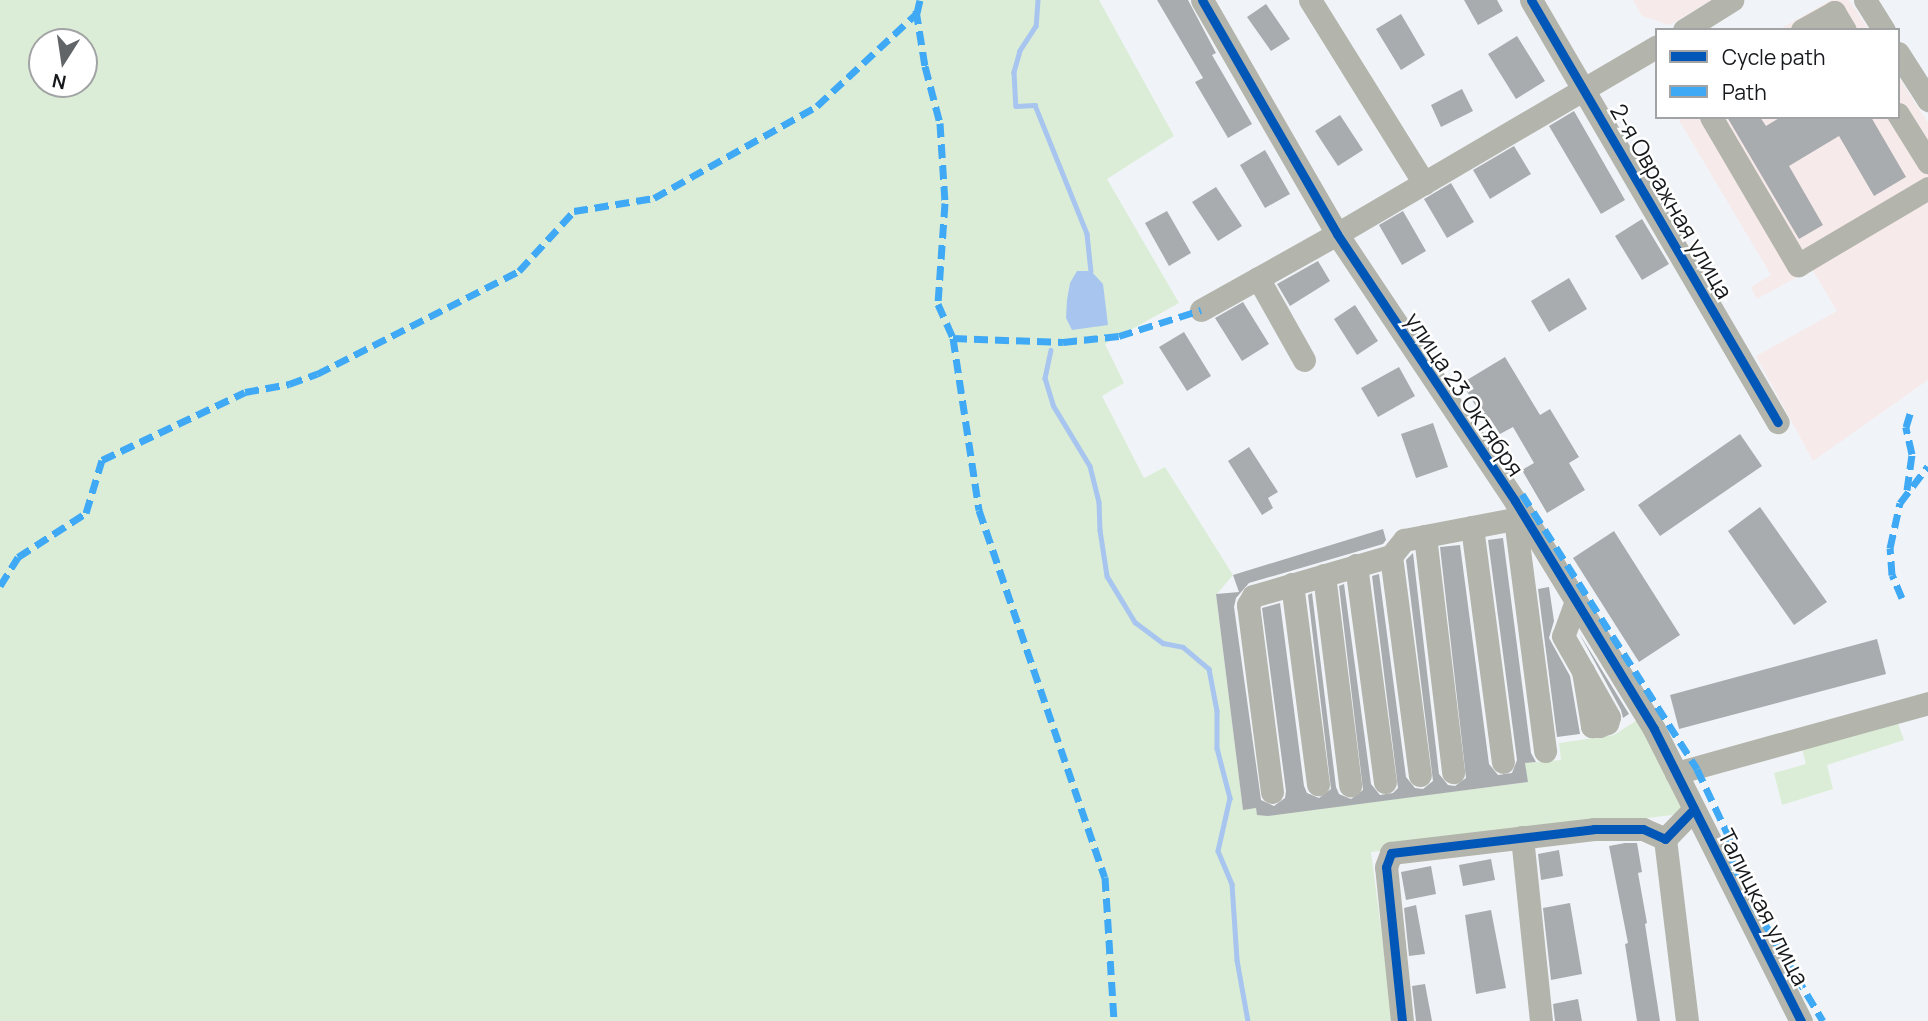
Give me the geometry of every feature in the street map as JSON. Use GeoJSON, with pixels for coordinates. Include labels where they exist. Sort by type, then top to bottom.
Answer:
{"type":"FeatureCollection","features":[{"type":"Feature","properties":{"kind":"street","name":"улица 23 Октября"},"geometry":{"type":"LineString","coordinates":[[1202,0],[1336,234],[1576,601],[1654,729],[1693,810]]}},
{"type":"Feature","properties":{"kind":"street"},"geometry":{"type":"LineString","coordinates":[[1310,0],[1424,184]]}},
{"type":"Feature","properties":{"kind":"street","name":"2-я Овражная улица"},"geometry":{"type":"LineString","coordinates":[[1531,0],[1778,422]]}},
{"type":"Feature","properties":{"kind":"street"},"geometry":{"type":"LineString","coordinates":[[1687,28],[1732,0]]}},
{"type":"Feature","properties":{"kind":"street"},"geometry":{"type":"LineString","coordinates":[[1872,2],[1883,28]]}},
{"type":"Feature","properties":{"kind":"street"},"geometry":{"type":"LineString","coordinates":[[1806,28],[1834,12],[1844,28]]}},
{"type":"Feature","properties":{"kind":"street"},"geometry":{"type":"LineString","coordinates":[[1200,310],[1424,184],[1655,47]]}},
{"type":"Feature","properties":{"kind":"street"},"geometry":{"type":"LineString","coordinates":[[1900,56],[1924,93],[1900,99]]}},
{"type":"Feature","properties":{"kind":"street"},"geometry":{"type":"LineString","coordinates":[[1900,117],[1928,162]]}},
{"type":"Feature","properties":{"kind":"street"},"geometry":{"type":"LineString","coordinates":[[1712,119],[1797,265],[1928,188]]}},
{"type":"Feature","properties":{"kind":"street"},"geometry":{"type":"LineString","coordinates":[[1258,278],[1304,360]]}},
{"type":"Feature","properties":{"kind":"street"},"geometry":{"type":"LineString","coordinates":[[1272,792],[1248,605],[1253,596],[1391,556],[1404,540],[1520,518],[1545,751]]}},
{"type":"Feature","properties":{"kind":"street"},"geometry":{"type":"LineString","coordinates":[[1472,527],[1503,762]]}},
{"type":"Feature","properties":{"kind":"street"},"geometry":{"type":"LineString","coordinates":[[1424,536],[1453,772]]}},
{"type":"Feature","properties":{"kind":"street"},"geometry":{"type":"LineString","coordinates":[[1391,556],[1420,775]]}},
{"type":"Feature","properties":{"kind":"street"},"geometry":{"type":"LineString","coordinates":[[1356,565],[1385,782]]}},
{"type":"Feature","properties":{"kind":"street"},"geometry":{"type":"LineString","coordinates":[[1324,575],[1350,785]]}},
{"type":"Feature","properties":{"kind":"street"},"geometry":{"type":"LineString","coordinates":[[1292,584],[1318,784]]}},
{"type":"Feature","properties":{"kind":"street"},"geometry":{"type":"LineString","coordinates":[[1576,601],[1563,636],[1583,671]]}},
{"type":"Feature","properties":{"kind":"street"},"geometry":{"type":"LineString","coordinates":[[1676,773],[1928,703]]}},
{"type":"Feature","properties":{"kind":"street"},"geometry":{"type":"LineString","coordinates":[[1665,839],[1693,810]]}},
{"type":"Feature","properties":{"kind":"street","name":"Талицкая улица"},"geometry":{"type":"LineString","coordinates":[[1693,810],[1801,1021]]}},
{"type":"Feature","properties":{"kind":"street"},"geometry":{"type":"LineString","coordinates":[[1402,1021],[1386,867],[1391,853],[1594,828],[1643,829],[1665,839]]}},
{"type":"Feature","properties":{"kind":"street"},"geometry":{"type":"LineString","coordinates":[[1522,837],[1541,1021]]}},
{"type":"Feature","properties":{"kind":"street"},"geometry":{"type":"LineString","coordinates":[[1665,839],[1687,1021]]}},
{"type":"Feature","properties":{"kind":"shaded area"},"geometry":{"type":"Polygon","coordinates":[[[1633,0],[1712,0],[1670,25],[1642,16],[1633,0]]]}},
{"type":"Feature","properties":{"kind":"shaded area"},"geometry":{"type":"Polygon","coordinates":[[[1831,0],[1849,0],[1868,28],[1782,28],[1831,0]]]}},
{"type":"Feature","properties":{"kind":"shaded area"},"geometry":{"type":"Polygon","coordinates":[[[1900,79],[1928,123],[1928,380],[1813,461],[1756,356],[1837,311],[1812,269],[1757,299],[1751,287],[1771,275],[1678,119],[1900,119],[1900,79]]]}},
{"type":"Feature","properties":{"kind":"green space"},"geometry":{"type":"Polygon","coordinates":[[[0,0],[1099,0],[1174,136],[1107,179],[1179,303],[1105,344],[1124,383],[1102,396],[1144,478],[1165,467],[1233,575],[1216,595],[1243,809],[1256,808],[1258,815],[1269,815],[1527,782],[1525,763],[1561,760],[1559,743],[1614,735],[1645,715],[1693,810],[1672,815],[1371,852],[1393,1021],[0,1021],[0,0]]]}},
{"type":"Feature","properties":{"kind":"green space"},"geometry":{"type":"Polygon","coordinates":[[[1896,718],[1904,740],[1827,765],[1833,789],[1782,805],[1774,773],[1806,764],[1801,746],[1896,718]]]}},
{"type":"Feature","properties":{"kind":"water"},"geometry":{"type":"Polygon","coordinates":[[[1077,271],[1091,271],[1103,284],[1108,325],[1072,330],[1066,318],[1067,300],[1070,283],[1077,271]]]}},
{"type":"Feature","properties":{"kind":"building"},"geometry":{"type":"Polygon","coordinates":[[[1157,0],[1188,0],[1216,53],[1212,55],[1252,124],[1228,138],[1195,82],[1203,78],[1157,0]]]}},
{"type":"Feature","properties":{"kind":"building"},"geometry":{"type":"Polygon","coordinates":[[[1464,0],[1497,0],[1503,11],[1478,25],[1464,0]]]}},
{"type":"Feature","properties":{"kind":"building"},"geometry":{"type":"Polygon","coordinates":[[[1266,4],[1290,39],[1271,51],[1247,17],[1266,4]]]}},
{"type":"Feature","properties":{"kind":"building"},"geometry":{"type":"Polygon","coordinates":[[[1401,14],[1425,55],[1401,70],[1376,29],[1401,14]]]}},
{"type":"Feature","properties":{"kind":"building"},"geometry":{"type":"Polygon","coordinates":[[[1517,36],[1545,81],[1516,99],[1488,54],[1517,36]]]}},
{"type":"Feature","properties":{"kind":"building"},"geometry":{"type":"Polygon","coordinates":[[[1462,89],[1473,111],[1441,127],[1431,105],[1462,89]]]}},
{"type":"Feature","properties":{"kind":"building"},"geometry":{"type":"Polygon","coordinates":[[[1574,111],[1625,200],[1601,214],[1549,126],[1574,111]]]}},
{"type":"Feature","properties":{"kind":"building"},"geometry":{"type":"Polygon","coordinates":[[[1340,115],[1363,150],[1338,166],[1315,131],[1340,115]]]}},
{"type":"Feature","properties":{"kind":"building"},"geometry":{"type":"Polygon","coordinates":[[[1728,119],[1761,119],[1766,126],[1778,119],[1872,119],[1906,177],[1874,196],[1839,136],[1789,166],[1823,225],[1799,239],[1728,119]]]}},
{"type":"Feature","properties":{"kind":"building"},"geometry":{"type":"Polygon","coordinates":[[[1514,146],[1531,174],[1490,199],[1473,170],[1514,146]]]}},
{"type":"Feature","properties":{"kind":"building"},"geometry":{"type":"Polygon","coordinates":[[[1265,150],[1290,194],[1265,208],[1240,165],[1265,150]]]}},
{"type":"Feature","properties":{"kind":"building"},"geometry":{"type":"Polygon","coordinates":[[[1451,183],[1474,222],[1447,238],[1424,199],[1451,183]]]}},
{"type":"Feature","properties":{"kind":"building"},"geometry":{"type":"Polygon","coordinates":[[[1216,187],[1242,226],[1218,241],[1192,202],[1216,187]]]}},
{"type":"Feature","properties":{"kind":"building"},"geometry":{"type":"Polygon","coordinates":[[[1167,211],[1191,253],[1169,266],[1145,223],[1167,211]]]}},
{"type":"Feature","properties":{"kind":"building"},"geometry":{"type":"Polygon","coordinates":[[[1403,211],[1426,251],[1402,265],[1379,225],[1403,211]]]}},
{"type":"Feature","properties":{"kind":"building"},"geometry":{"type":"Polygon","coordinates":[[[1642,219],[1669,264],[1642,280],[1615,236],[1642,219]]]}},
{"type":"Feature","properties":{"kind":"building"},"geometry":{"type":"Polygon","coordinates":[[[1318,261],[1330,281],[1290,306],[1277,284],[1318,261]]]}},
{"type":"Feature","properties":{"kind":"building"},"geometry":{"type":"Polygon","coordinates":[[[1569,278],[1587,309],[1549,332],[1531,301],[1569,278]]]}},
{"type":"Feature","properties":{"kind":"building"},"geometry":{"type":"Polygon","coordinates":[[[1243,302],[1269,344],[1242,361],[1215,318],[1243,302]]]}},
{"type":"Feature","properties":{"kind":"building"},"geometry":{"type":"Polygon","coordinates":[[[1355,305],[1378,341],[1357,355],[1334,319],[1355,305]]]}},
{"type":"Feature","properties":{"kind":"building"},"geometry":{"type":"Polygon","coordinates":[[[1184,332],[1211,376],[1187,391],[1159,347],[1184,332]]]}},
{"type":"Feature","properties":{"kind":"building"},"geometry":{"type":"Polygon","coordinates":[[[1505,357],[1540,415],[1550,409],[1579,457],[1569,463],[1585,490],[1547,513],[1522,470],[1534,463],[1513,427],[1500,434],[1489,417],[1484,420],[1462,383],[1505,357]]]}},
{"type":"Feature","properties":{"kind":"building"},"geometry":{"type":"Polygon","coordinates":[[[1399,367],[1415,396],[1378,417],[1361,388],[1399,367]]]}},
{"type":"Feature","properties":{"kind":"building"},"geometry":{"type":"Polygon","coordinates":[[[1433,423],[1448,467],[1416,478],[1401,434],[1433,423]]]}},
{"type":"Feature","properties":{"kind":"building"},"geometry":{"type":"Polygon","coordinates":[[[1740,434],[1762,466],[1660,536],[1638,505],[1740,434]]]}},
{"type":"Feature","properties":{"kind":"building"},"geometry":{"type":"Polygon","coordinates":[[[1249,447],[1278,492],[1268,498],[1273,508],[1262,515],[1228,461],[1249,447]]]}},
{"type":"Feature","properties":{"kind":"building"},"geometry":{"type":"Polygon","coordinates":[[[1760,507],[1827,602],[1794,625],[1728,531],[1760,507]]]}},
{"type":"Feature","properties":{"kind":"building"},"geometry":{"type":"Polygon","coordinates":[[[1383,529],[1386,540],[1383,544],[1249,583],[1236,598],[1234,607],[1261,800],[1274,806],[1285,798],[1286,791],[1262,608],[1280,603],[1304,786],[1307,793],[1319,798],[1331,789],[1308,595],[1312,593],[1336,787],[1339,794],[1351,799],[1363,790],[1339,586],[1344,584],[1371,784],[1380,795],[1393,793],[1398,788],[1372,576],[1379,574],[1406,777],[1415,788],[1423,789],[1433,781],[1406,560],[1413,553],[1439,774],[1448,785],[1455,786],[1466,778],[1440,547],[1460,545],[1489,764],[1498,775],[1512,773],[1517,760],[1488,540],[1503,538],[1531,753],[1536,762],[1525,763],[1528,782],[1268,816],[1257,815],[1256,808],[1243,810],[1216,594],[1239,592],[1233,575],[1383,529]]]}},
{"type":"Feature","properties":{"kind":"building"},"geometry":{"type":"Polygon","coordinates":[[[1614,531],[1680,635],[1639,662],[1573,558],[1614,531]]]}},
{"type":"Feature","properties":{"kind":"building"},"geometry":{"type":"Polygon","coordinates":[[[1549,587],[1554,621],[1549,638],[1570,676],[1580,734],[1557,737],[1538,589],[1549,587]]]}},
{"type":"Feature","properties":{"kind":"building"},"geometry":{"type":"Polygon","coordinates":[[[1579,633],[1629,714],[1623,718],[1621,710],[1579,633]]]}},
{"type":"Feature","properties":{"kind":"building"},"geometry":{"type":"Polygon","coordinates":[[[1877,639],[1886,674],[1679,729],[1670,695],[1877,639]]]}},
{"type":"Feature","properties":{"kind":"building"},"geometry":{"type":"Polygon","coordinates":[[[1637,843],[1642,872],[1638,873],[1660,1021],[1637,1021],[1625,944],[1628,943],[1609,846],[1637,843]]]}},
{"type":"Feature","properties":{"kind":"building"},"geometry":{"type":"Polygon","coordinates":[[[1559,850],[1563,876],[1541,880],[1538,854],[1559,850]]]}},
{"type":"Feature","properties":{"kind":"building"},"geometry":{"type":"Polygon","coordinates":[[[1491,859],[1495,880],[1463,886],[1459,865],[1491,859]]]}},
{"type":"Feature","properties":{"kind":"building"},"geometry":{"type":"Polygon","coordinates":[[[1431,866],[1436,894],[1406,900],[1401,872],[1431,866]]]}},
{"type":"Feature","properties":{"kind":"building"},"geometry":{"type":"Polygon","coordinates":[[[1570,903],[1582,974],[1551,980],[1543,908],[1570,903]]]}},
{"type":"Feature","properties":{"kind":"building"},"geometry":{"type":"Polygon","coordinates":[[[1416,905],[1425,954],[1409,956],[1404,908],[1416,905]]]}},
{"type":"Feature","properties":{"kind":"building"},"geometry":{"type":"Polygon","coordinates":[[[1491,910],[1506,988],[1476,994],[1465,915],[1491,910]]]}},
{"type":"Feature","properties":{"kind":"building"},"geometry":{"type":"Polygon","coordinates":[[[1425,984],[1432,1021],[1416,1021],[1412,986],[1425,984]]]}},
{"type":"Feature","properties":{"kind":"building"},"geometry":{"type":"Polygon","coordinates":[[[1578,999],[1582,1021],[1555,1021],[1553,1004],[1578,999]]]}},
{"type":"Feature","properties":{"kind":"waterway"},"geometry":{"type":"LineString","coordinates":[[1038,0],[1036,26],[1020,51],[1014,72],[1016,106],[1035,105],[1087,234],[1091,271]]}},
{"type":"Feature","properties":{"kind":"waterway"},"geometry":{"type":"LineString","coordinates":[[1051,350],[1045,378],[1053,405],[1090,466],[1099,502],[1107,576],[1135,622],[1163,643],[1183,647],[1209,669],[1217,711],[1217,748],[1230,798],[1218,851],[1232,884],[1237,960],[1248,1021]]}},
{"type":"Feature","properties":{"kind":"marked path"},"geometry":{"type":"LineString","coordinates":[[0,586],[18,557],[86,513],[102,460],[245,392],[289,384],[317,374],[519,271],[574,211],[654,198],[817,106],[917,13],[920,0]]}},
{"type":"Feature","properties":{"kind":"marked path"},"geometry":{"type":"LineString","coordinates":[[916,10],[925,66],[940,123],[945,203],[938,304],[953,338],[1063,342],[1119,336],[1201,310]]}},
{"type":"Feature","properties":{"kind":"marked path"},"geometry":{"type":"LineString","coordinates":[[953,338],[979,510],[1105,877],[1114,1021]]}},
{"type":"Feature","properties":{"kind":"marked path"},"geometry":{"type":"LineString","coordinates":[[1907,490],[1912,454],[1906,427],[1910,414]]}},
{"type":"Feature","properties":{"kind":"marked path"},"geometry":{"type":"LineString","coordinates":[[1902,598],[1892,575],[1890,548],[1900,503],[1928,466]]}},
{"type":"Feature","properties":{"kind":"marked path"},"geometry":{"type":"LineString","coordinates":[[1522,494],[1697,769],[1729,837],[1733,863],[1739,876]]}},
{"type":"Feature","properties":{"kind":"marked path"},"geometry":{"type":"LineString","coordinates":[[1753,904],[1823,1021]]}},
{"type":"Feature","properties":{"kind":"cycle path"},"geometry":{"type":"LineString","coordinates":[[1202,0],[1337,234],[1515,501],[1654,729],[1801,1021]]}},
{"type":"Feature","properties":{"kind":"cycle path"},"geometry":{"type":"LineString","coordinates":[[1531,0],[1778,422]]}},
{"type":"Feature","properties":{"kind":"cycle path"},"geometry":{"type":"LineString","coordinates":[[1402,1021],[1386,867],[1391,853],[1594,829],[1643,829],[1665,839],[1693,810]]}}]}
